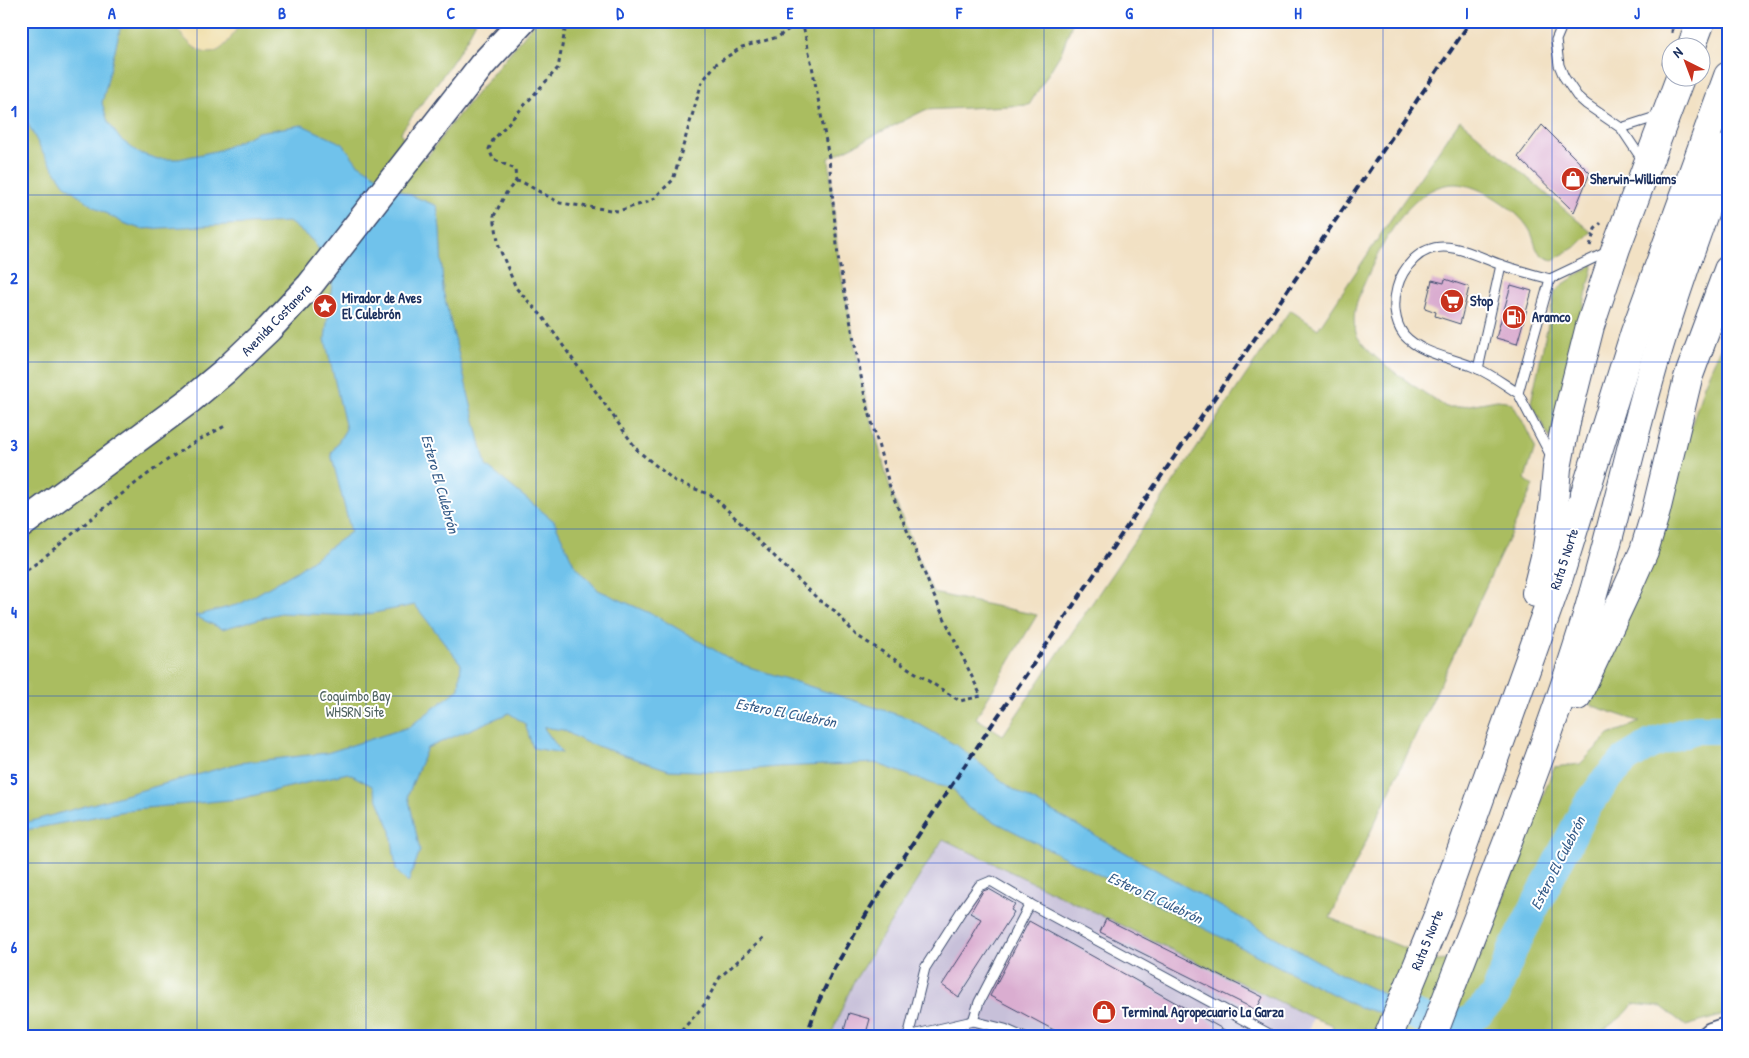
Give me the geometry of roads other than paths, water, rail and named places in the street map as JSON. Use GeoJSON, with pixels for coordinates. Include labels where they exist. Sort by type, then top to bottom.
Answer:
{"type":"FeatureCollection","features":[{"type":"Feature","properties":{"kind":"highway"},"geometry":{"type":"LineString","coordinates":[[1684,21],[1688,38]]}},
{"type":"Feature","properties":{"kind":"highway"},"geometry":{"type":"LineString","coordinates":[[1694,38],[1701,21]]}},
{"type":"Feature","properties":{"kind":"highway","name":"Ruta 5 Norte"},"geometry":{"type":"LineString","coordinates":[[1388,1037],[1438,913],[1558,580],[1612,401],[1640,317],[1728,76]]}},
{"type":"Feature","properties":{"kind":"highway"},"geometry":{"type":"LineString","coordinates":[[1511,712],[1529,620],[1546,553],[1554,504],[1557,468],[1580,365],[1616,248],[1676,88]]}},
{"type":"Feature","properties":{"kind":"highway"},"geometry":{"type":"LineString","coordinates":[[1432,1037],[1548,738],[1582,633],[1675,294],[1728,148]]}},
{"type":"Feature","properties":{"kind":"highway"},"geometry":{"type":"LineString","coordinates":[[1515,824],[1614,619],[1644,551],[1656,511],[1688,378],[1728,270]]}},
{"type":"Feature","properties":{"kind":"main road","name":"Avenida Costanera"},"geometry":{"type":"LineString","coordinates":[[482,65],[505,21]]}},
{"type":"Feature","properties":{"kind":"main road","name":"Avenida Costanera"},"geometry":{"type":"LineString","coordinates":[[21,525],[190,401],[225,371],[290,307],[413,155],[482,65],[522,21]]}},
{"type":"Feature","properties":{"kind":"street"},"geometry":{"type":"LineString","coordinates":[[1703,1037],[1710,1031],[1728,1025]]}},
{"type":"Feature","properties":{"kind":"lane"},"geometry":{"type":"LineString","coordinates":[[1564,21],[1556,40],[1559,65],[1564,77],[1577,96],[1621,128],[1646,166]]}},
{"type":"Feature","properties":{"kind":"lane"},"geometry":{"type":"LineString","coordinates":[[1621,128],[1666,114]]}},
{"type":"Feature","properties":{"kind":"lane"},"geometry":{"type":"LineString","coordinates":[[1557,468],[1518,393],[1478,368],[1422,348],[1404,334],[1398,325],[1395,313],[1396,290],[1404,270],[1411,261],[1419,254],[1431,248],[1441,246],[1459,249],[1501,265],[1550,279],[1616,248]]}},
{"type":"Feature","properties":{"kind":"lane"},"geometry":{"type":"LineString","coordinates":[[1478,368],[1501,265]]}},
{"type":"Feature","properties":{"kind":"lane"},"geometry":{"type":"LineString","coordinates":[[1518,393],[1550,279]]}},
{"type":"Feature","properties":{"kind":"lane"},"geometry":{"type":"LineString","coordinates":[[1023,1037],[1004,1033],[973,1021],[908,1037],[925,968],[979,886],[991,882],[1275,1037]]}},
{"type":"Feature","properties":{"kind":"lane"},"geometry":{"type":"LineString","coordinates":[[973,1021],[979,1002],[1030,904]]}},
{"type":"Feature","properties":{"kind":"water"},"geometry":{"type":"Polygon","coordinates":[[[21,21],[122,21],[102,103],[108,122],[120,139],[139,153],[158,159],[179,159],[220,150],[258,132],[302,125],[343,144],[357,163],[403,192],[437,206],[443,291],[486,466],[554,521],[574,564],[598,590],[656,616],[737,663],[908,718],[959,747],[1011,788],[1342,975],[1416,1009],[1451,1028],[1411,1021],[1358,1007],[968,808],[954,790],[875,763],[776,767],[723,772],[669,770],[585,742],[563,730],[543,727],[562,753],[533,748],[525,724],[509,713],[427,748],[408,795],[420,851],[408,883],[396,870],[391,831],[372,786],[348,773],[239,799],[135,809],[21,831],[21,824],[239,763],[327,753],[409,727],[459,689],[461,664],[415,605],[358,616],[280,613],[222,629],[195,616],[240,604],[297,571],[351,532],[331,454],[346,429],[325,339],[334,269],[312,240],[289,222],[141,229],[123,223],[91,205],[64,184],[42,151],[26,120],[21,116],[21,21]]]}},
{"type":"Feature","properties":{"kind":"waterway","name":"Estero El Culebrón"},"geometry":{"type":"LineString","coordinates":[[1412,1014],[1451,1028],[1472,1019],[1495,996],[1513,949],[1585,809],[1606,780],[1626,759],[1651,744],[1695,729],[1728,729]]}},
{"type":"Feature","properties":{"kind":"railway"},"geometry":{"type":"LineString","coordinates":[[806,1037],[818,1003],[834,969],[870,908],[983,738],[1471,21]]}},
{"type":"Feature","properties":{"kind":"place","name":"Sherwin-Williams"},"geometry":{"type":"Point","coordinates":[1573,179]}},
{"type":"Feature","properties":{"kind":"place","name":"Stop"},"geometry":{"type":"Point","coordinates":[1452,301]}},
{"type":"Feature","properties":{"kind":"place","name":"Mirador de Aves El Culebrón"},"geometry":{"type":"Point","coordinates":[325,306]}},
{"type":"Feature","properties":{"kind":"place","name":"Aramco"},"geometry":{"type":"Point","coordinates":[1514,317]}},
{"type":"Feature","properties":{"kind":"place","name":"Terminal Agropecuario La Garza"},"geometry":{"type":"Point","coordinates":[1104,1012]}},
{"type":"Feature","properties":{"kind":"park label","name":"Coquimbo Bay WHSRN Site"},"geometry":{"type":"Point","coordinates":[355,704]}}]}
